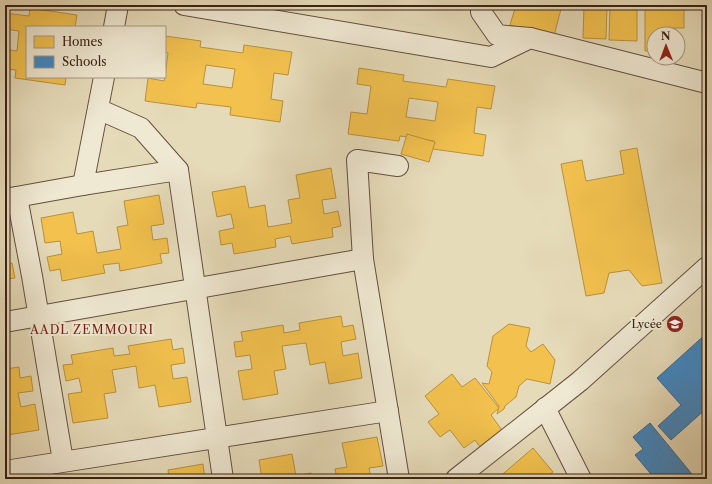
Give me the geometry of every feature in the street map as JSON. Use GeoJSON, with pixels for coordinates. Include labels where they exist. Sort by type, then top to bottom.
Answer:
{"type":"FeatureCollection","features":[{"type":"Feature","properties":{"kind":"street"},"geometry":{"type":"LineString","coordinates":[[114,26],[118,5]]}},
{"type":"Feature","properties":{"kind":"street"},"geometry":{"type":"LineString","coordinates":[[184,5],[491,57],[530,38]]}},
{"type":"Feature","properties":{"kind":"street"},"geometry":{"type":"LineString","coordinates":[[482,5],[481,12],[497,35],[530,38],[707,83]]}},
{"type":"Feature","properties":{"kind":"street"},"geometry":{"type":"LineString","coordinates":[[491,57],[497,35]]}},
{"type":"Feature","properties":{"kind":"street"},"geometry":{"type":"LineString","coordinates":[[83,185],[104,78]]}},
{"type":"Feature","properties":{"kind":"street"},"geometry":{"type":"LineString","coordinates":[[98,109],[142,128],[178,170],[223,479]]}},
{"type":"Feature","properties":{"kind":"street"},"geometry":{"type":"LineString","coordinates":[[398,166],[357,160],[363,259],[399,479]]}},
{"type":"Feature","properties":{"kind":"street"},"geometry":{"type":"LineString","coordinates":[[63,462],[38,316],[11,198],[178,170]]}},
{"type":"Feature","properties":{"kind":"street"},"geometry":{"type":"LineString","coordinates":[[5,322],[363,259]]}},
{"type":"Feature","properties":{"kind":"street"},"geometry":{"type":"LineString","coordinates":[[456,479],[580,380],[707,267]]}},
{"type":"Feature","properties":{"kind":"street"},"geometry":{"type":"LineString","coordinates":[[545,408],[581,479]]}},
{"type":"Feature","properties":{"kind":"street"},"geometry":{"type":"LineString","coordinates":[[5,470],[388,411]]}},
{"type":"Feature","properties":{"kind":"building: Homes"},"geometry":{"type":"Polygon","coordinates":[[[516,5],[562,5],[554,36],[510,25],[516,5]]]}},
{"type":"Feature","properties":{"kind":"building: Homes"},"geometry":{"type":"Polygon","coordinates":[[[584,5],[607,5],[606,39],[583,38],[584,5]]]}},
{"type":"Feature","properties":{"kind":"building: Homes"},"geometry":{"type":"Polygon","coordinates":[[[610,5],[637,5],[637,41],[609,40],[610,5]]]}},
{"type":"Feature","properties":{"kind":"building: Homes"},"geometry":{"type":"Polygon","coordinates":[[[645,5],[695,5],[695,7],[684,8],[684,26],[646,26],[645,51],[645,5]]]}},
{"type":"Feature","properties":{"kind":"building: Homes"},"geometry":{"type":"Polygon","coordinates":[[[30,8],[77,15],[75,26],[26,26],[26,78],[66,78],[65,85],[15,78],[16,70],[5,69],[5,49],[17,51],[19,31],[5,29],[5,13],[29,16],[30,8]]]}},
{"type":"Feature","properties":{"kind":"building: Homes"},"geometry":{"type":"Polygon","coordinates":[[[166,36],[201,41],[200,47],[243,53],[244,45],[292,52],[288,75],[274,73],[271,99],[283,101],[280,122],[230,115],[231,107],[197,103],[196,108],[145,101],[148,78],[164,81],[166,78],[168,53],[166,52],[166,36]],[[206,65],[203,84],[232,88],[235,69],[206,65]]]}},
{"type":"Feature","properties":{"kind":"building: Homes"},"geometry":{"type":"Polygon","coordinates":[[[359,68],[404,75],[403,81],[446,87],[448,79],[495,86],[491,109],[477,107],[474,133],[486,135],[483,156],[433,149],[434,141],[400,136],[399,141],[348,134],[351,112],[367,114],[371,86],[357,84],[359,68]],[[409,98],[406,117],[435,121],[438,102],[409,98]]]}},
{"type":"Feature","properties":{"kind":"building: Homes"},"geometry":{"type":"Polygon","coordinates":[[[407,134],[435,142],[429,162],[401,154],[407,134]]]}},
{"type":"Feature","properties":{"kind":"building: Homes"},"geometry":{"type":"Polygon","coordinates":[[[637,148],[662,283],[642,286],[629,270],[609,273],[604,293],[586,296],[561,164],[582,160],[586,181],[624,174],[620,151],[637,148]]]}},
{"type":"Feature","properties":{"kind":"building: Homes"},"geometry":{"type":"Polygon","coordinates":[[[331,168],[336,198],[322,200],[324,214],[338,211],[341,226],[332,228],[333,237],[292,244],[290,236],[275,239],[276,247],[234,254],[232,243],[221,245],[219,231],[234,228],[231,214],[217,217],[212,192],[245,186],[249,208],[265,205],[268,227],[292,223],[288,200],[300,198],[296,175],[331,168]]]}},
{"type":"Feature","properties":{"kind":"building: Homes"},"geometry":{"type":"Polygon","coordinates":[[[159,195],[164,224],[151,226],[153,240],[167,238],[169,253],[160,254],[162,263],[120,271],[119,263],[103,265],[105,273],[62,281],[60,269],[50,271],[47,257],[62,254],[60,241],[45,243],[41,218],[73,212],[77,234],[93,231],[97,253],[121,249],[117,227],[128,225],[124,201],[159,195]]]}},
{"type":"Feature","properties":{"kind":"building: Homes"},"geometry":{"type":"Polygon","coordinates":[[[5,224],[10,249],[5,250],[5,224]]]}},
{"type":"Feature","properties":{"kind":"building: Homes"},"geometry":{"type":"Polygon","coordinates":[[[12,263],[15,278],[6,279],[7,288],[5,289],[5,264],[12,263]]]}},
{"type":"Feature","properties":{"kind":"building: Homes"},"geometry":{"type":"Polygon","coordinates":[[[341,316],[343,327],[353,325],[356,339],[341,342],[343,356],[358,353],[362,378],[329,384],[325,362],[310,365],[306,343],[282,346],[286,369],[274,371],[278,394],[243,400],[238,371],[252,369],[250,355],[236,357],[234,342],[243,341],[241,332],[283,325],[284,333],[300,330],[299,323],[341,316]]]}},
{"type":"Feature","properties":{"kind":"building: Homes"},"geometry":{"type":"Polygon","coordinates":[[[509,324],[530,328],[526,346],[531,352],[543,344],[555,360],[550,384],[527,379],[519,386],[516,397],[497,414],[499,406],[482,383],[489,384],[492,372],[487,366],[493,336],[509,324]]]}},
{"type":"Feature","properties":{"kind":"building: Homes"},"geometry":{"type":"Polygon","coordinates":[[[171,339],[173,350],[183,348],[185,363],[171,365],[173,379],[187,377],[191,402],[159,407],[155,385],[139,388],[136,366],[112,370],[116,392],[104,394],[108,418],[73,423],[68,394],[82,392],[79,378],[66,381],[63,365],[73,364],[71,355],[113,348],[114,356],[130,354],[128,346],[171,339]]]}},
{"type":"Feature","properties":{"kind":"building: Homes"},"geometry":{"type":"Polygon","coordinates":[[[19,367],[20,378],[31,376],[33,391],[18,393],[21,407],[35,404],[39,430],[7,435],[5,425],[5,369],[19,367]]]}},
{"type":"Feature","properties":{"kind":"building: Homes"},"geometry":{"type":"Polygon","coordinates":[[[452,374],[462,387],[475,378],[499,408],[491,415],[504,433],[482,450],[475,440],[464,448],[450,430],[440,437],[428,422],[439,414],[425,396],[452,374]]]}},
{"type":"Feature","properties":{"kind":"building: Homes"},"geometry":{"type":"Polygon","coordinates":[[[377,437],[383,466],[369,468],[371,479],[337,479],[335,469],[347,467],[342,443],[377,437]]]}},
{"type":"Feature","properties":{"kind":"building: Homes"},"geometry":{"type":"Polygon","coordinates":[[[533,448],[553,472],[544,479],[497,479],[533,448]]]}},
{"type":"Feature","properties":{"kind":"building: Homes"},"geometry":{"type":"Polygon","coordinates":[[[292,454],[296,476],[311,473],[312,479],[262,479],[259,460],[292,454]]]}},
{"type":"Feature","properties":{"kind":"building: Homes"},"geometry":{"type":"Polygon","coordinates":[[[203,464],[205,479],[169,479],[168,470],[203,464]]]}},
{"type":"Feature","properties":{"kind":"building: Schools"},"geometry":{"type":"Polygon","coordinates":[[[707,333],[707,408],[671,440],[658,426],[681,405],[657,378],[707,333]]]}},
{"type":"Feature","properties":{"kind":"building: Schools"},"geometry":{"type":"Polygon","coordinates":[[[650,423],[696,479],[655,479],[635,455],[643,449],[633,437],[650,423]]]}},
{"type":"Feature","properties":{"kind":"place","name":"Lycée"},"geometry":{"type":"Point","coordinates":[675,324]}},
{"type":"Feature","properties":{"kind":"district","name":"AADL ZEMMOURI"},"geometry":{"type":"Point","coordinates":[92,329]}}]}
